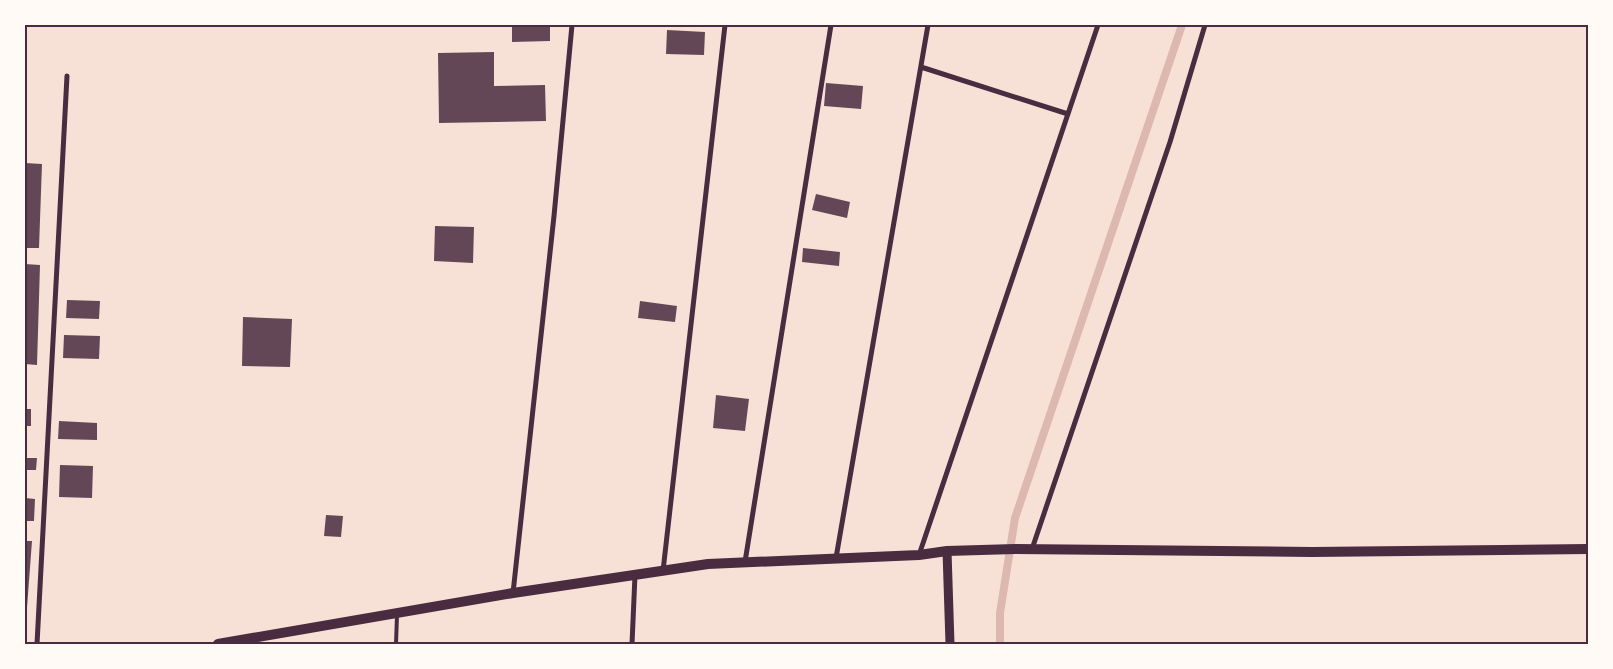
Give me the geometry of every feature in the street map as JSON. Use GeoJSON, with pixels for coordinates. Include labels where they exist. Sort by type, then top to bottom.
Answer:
{"type":"FeatureCollection","features":[{"type":"Feature","properties":{"kind":"main road"},"geometry":{"type":"LineString","coordinates":[[218,644],[513,593],[708,564],[919,556],[947,551],[1015,549],[1312,552],[1588,549]]}},
{"type":"Feature","properties":{"kind":"street"},"geometry":{"type":"LineString","coordinates":[[513,593],[572,25]]}},
{"type":"Feature","properties":{"kind":"street"},"geometry":{"type":"LineString","coordinates":[[663,571],[724,25]]}},
{"type":"Feature","properties":{"kind":"street"},"geometry":{"type":"LineString","coordinates":[[745,562],[831,25]]}},
{"type":"Feature","properties":{"kind":"street"},"geometry":{"type":"LineString","coordinates":[[836,558],[928,25]]}},
{"type":"Feature","properties":{"kind":"street"},"geometry":{"type":"LineString","coordinates":[[919,556],[1098,25]]}},
{"type":"Feature","properties":{"kind":"street"},"geometry":{"type":"LineString","coordinates":[[1032,549],[1170,142],[1204,25]]}},
{"type":"Feature","properties":{"kind":"street"},"geometry":{"type":"LineString","coordinates":[[921,67],[1068,114]]}},
{"type":"Feature","properties":{"kind":"street"},"geometry":{"type":"LineString","coordinates":[[37,644],[67,76]]}},
{"type":"Feature","properties":{"kind":"street"},"geometry":{"type":"LineString","coordinates":[[947,551],[950,644]]}},
{"type":"Feature","properties":{"kind":"street"},"geometry":{"type":"LineString","coordinates":[[632,644],[635,575]]}},
{"type":"Feature","properties":{"kind":"lane"},"geometry":{"type":"LineString","coordinates":[[396,644],[397,613]]}},
{"type":"Feature","properties":{"kind":"building"},"geometry":{"type":"Polygon","coordinates":[[[512,25],[550,25],[550,41],[512,42],[512,25]]]}},
{"type":"Feature","properties":{"kind":"building"},"geometry":{"type":"Polygon","coordinates":[[[667,30],[705,32],[704,55],[666,54],[667,30]]]}},
{"type":"Feature","properties":{"kind":"building"},"geometry":{"type":"Polygon","coordinates":[[[494,52],[494,86],[545,85],[546,121],[439,123],[438,53],[494,52]]]}},
{"type":"Feature","properties":{"kind":"building"},"geometry":{"type":"Polygon","coordinates":[[[826,83],[863,86],[861,109],[824,106],[826,83]]]}},
{"type":"Feature","properties":{"kind":"building"},"geometry":{"type":"Polygon","coordinates":[[[25,163],[42,164],[39,248],[25,248],[25,163]]]}},
{"type":"Feature","properties":{"kind":"building"},"geometry":{"type":"Polygon","coordinates":[[[816,194],[850,202],[847,218],[812,210],[816,194]]]}},
{"type":"Feature","properties":{"kind":"building"},"geometry":{"type":"Polygon","coordinates":[[[435,226],[474,227],[473,263],[434,261],[435,226]]]}},
{"type":"Feature","properties":{"kind":"building"},"geometry":{"type":"Polygon","coordinates":[[[803,248],[840,252],[839,266],[802,262],[803,248]]]}},
{"type":"Feature","properties":{"kind":"building"},"geometry":{"type":"Polygon","coordinates":[[[25,264],[40,265],[37,365],[25,364],[25,264]]]}},
{"type":"Feature","properties":{"kind":"building"},"geometry":{"type":"Polygon","coordinates":[[[67,300],[100,301],[99,319],[66,318],[67,300]]]}},
{"type":"Feature","properties":{"kind":"building"},"geometry":{"type":"Polygon","coordinates":[[[640,301],[677,306],[675,322],[638,318],[640,301]]]}},
{"type":"Feature","properties":{"kind":"building"},"geometry":{"type":"Polygon","coordinates":[[[243,317],[292,319],[290,367],[242,366],[243,317]]]}},
{"type":"Feature","properties":{"kind":"building"},"geometry":{"type":"Polygon","coordinates":[[[64,335],[100,336],[99,359],[63,358],[64,335]]]}},
{"type":"Feature","properties":{"kind":"building"},"geometry":{"type":"Polygon","coordinates":[[[716,395],[749,399],[745,431],[713,428],[716,395]]]}},
{"type":"Feature","properties":{"kind":"building"},"geometry":{"type":"Polygon","coordinates":[[[25,409],[31,409],[31,426],[25,426],[25,409]]]}},
{"type":"Feature","properties":{"kind":"building"},"geometry":{"type":"Polygon","coordinates":[[[59,421],[97,423],[97,440],[58,439],[59,421]]]}},
{"type":"Feature","properties":{"kind":"building"},"geometry":{"type":"Polygon","coordinates":[[[25,458],[37,458],[36,470],[25,470],[25,458]]]}},
{"type":"Feature","properties":{"kind":"building"},"geometry":{"type":"Polygon","coordinates":[[[60,465],[93,466],[92,498],[59,497],[60,465]]]}},
{"type":"Feature","properties":{"kind":"building"},"geometry":{"type":"Polygon","coordinates":[[[25,498],[35,499],[34,521],[25,521],[25,498]]]}},
{"type":"Feature","properties":{"kind":"building"},"geometry":{"type":"Polygon","coordinates":[[[326,515],[343,516],[341,537],[324,536],[326,515]]]}},
{"type":"Feature","properties":{"kind":"building"},"geometry":{"type":"Polygon","coordinates":[[[25,541],[32,541],[26,621],[25,621],[25,541]]]}},
{"type":"Feature","properties":{"kind":"waterway"},"geometry":{"type":"LineString","coordinates":[[1000,644],[1000,613],[1015,518],[1182,25]]}}]}
